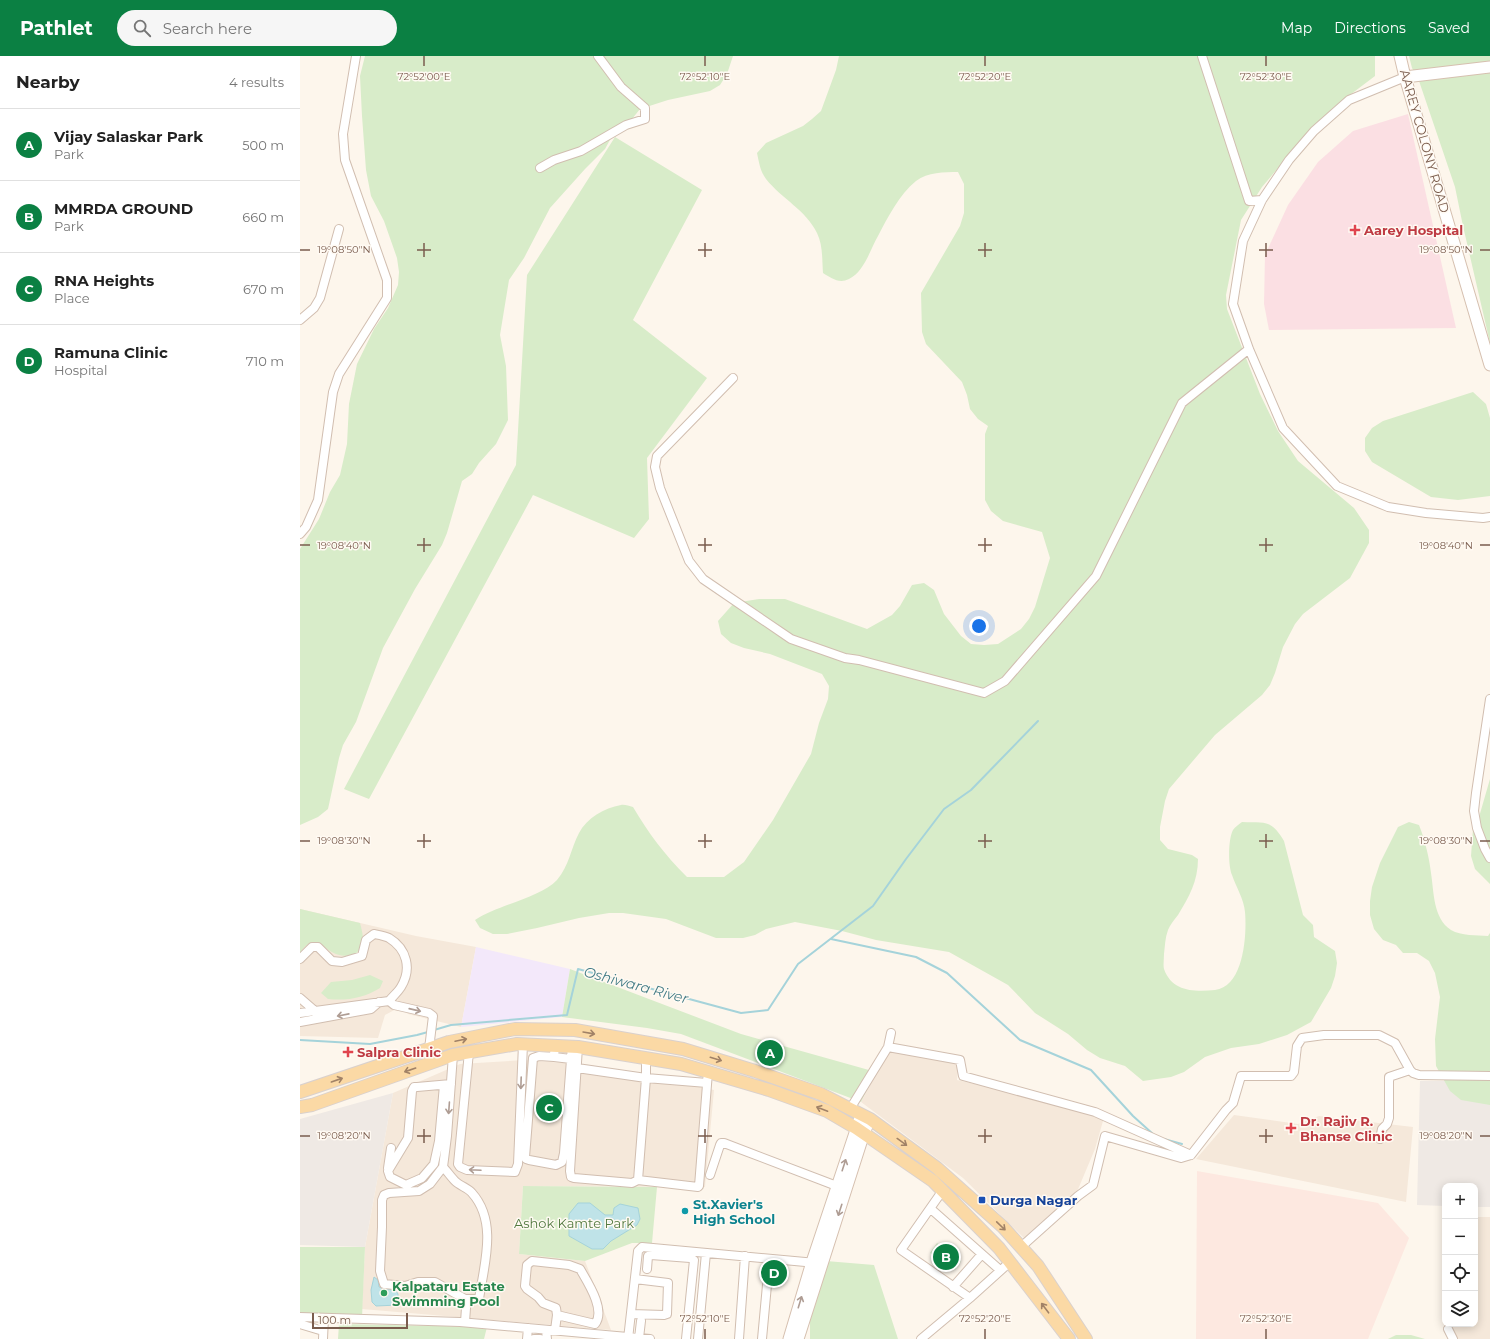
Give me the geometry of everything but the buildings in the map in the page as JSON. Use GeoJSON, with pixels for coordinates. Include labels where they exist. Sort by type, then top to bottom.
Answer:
{"type":"FeatureCollection","features":[{"type":"Feature","properties":{"kind":"main road","name":"AAREY COLONY ROAD"},"geometry":{"type":"LineString","coordinates":[[1400,56],[1490,365]]}},
{"type":"Feature","properties":{"kind":"main road"},"geometry":{"type":"LineString","coordinates":[[1405,77],[1490,67]]}},
{"type":"Feature","properties":{"kind":"main road"},"geometry":{"type":"LineString","coordinates":[[300,1092],[449,1042],[514,1029],[575,1030],[683,1049],[755,1071],[821,1094],[866,1117],[937,1168],[1003,1227],[1038,1266],[1086,1339]]}},
{"type":"Feature","properties":{"kind":"main road"},"geometry":{"type":"LineString","coordinates":[[300,1107],[312,1105],[453,1055],[517,1044],[554,1051],[575,1046],[681,1064],[708,1078],[769,1090],[827,1111],[860,1130],[933,1181],[999,1248],[1069,1339]]}},
{"type":"Feature","properties":{"kind":"main road"},"geometry":{"type":"LineString","coordinates":[[789,1339],[817,1263],[860,1130],[866,1117]]}},
{"type":"Feature","properties":{"kind":"main road"},"geometry":{"type":"LineString","coordinates":[[798,1339],[817,1263]]}},
{"type":"Feature","properties":{"kind":"street"},"geometry":{"type":"LineString","coordinates":[[300,534],[306,527],[318,500],[333,392],[339,374],[387,298],[387,280],[345,160],[343,134],[356,56]]}},
{"type":"Feature","properties":{"kind":"street"},"geometry":{"type":"LineString","coordinates":[[540,168],[554,160],[581,151],[626,125],[645,119],[645,108],[621,88],[598,56]]}},
{"type":"Feature","properties":{"kind":"street"},"geometry":{"type":"LineString","coordinates":[[1202,56],[1249,201],[1262,200]]}},
{"type":"Feature","properties":{"kind":"street"},"geometry":{"type":"LineString","coordinates":[[1405,77],[1349,100],[1314,131],[1288,160],[1262,200],[1243,241],[1232,304],[1249,349],[1283,428],[1337,486],[1388,507],[1426,513],[1483,518],[1490,517]]}},
{"type":"Feature","properties":{"kind":"street"},"geometry":{"type":"LineString","coordinates":[[300,320],[314,308],[320,298],[339,228]]}},
{"type":"Feature","properties":{"kind":"street"},"geometry":{"type":"LineString","coordinates":[[733,378],[657,456],[655,467],[660,488],[679,538],[689,561],[703,579],[792,639],[845,658],[859,660],[984,693],[1005,681],[1096,576],[1182,403],[1249,349]]}},
{"type":"Feature","properties":{"kind":"street"},"geometry":{"type":"LineString","coordinates":[[1490,699],[1474,811],[1477,828],[1490,858]]}},
{"type":"Feature","properties":{"kind":"street"},"geometry":{"type":"LineString","coordinates":[[300,959],[312,947],[318,947],[332,961],[342,962],[362,956],[366,940],[374,934],[388,938],[398,945],[406,957],[407,971],[401,986],[389,1001]]}},
{"type":"Feature","properties":{"kind":"street"},"geometry":{"type":"LineString","coordinates":[[402,968],[405,977]]}},
{"type":"Feature","properties":{"kind":"street"},"geometry":{"type":"LineString","coordinates":[[300,998],[315,1011],[317,1020]]}},
{"type":"Feature","properties":{"kind":"street"},"geometry":{"type":"LineString","coordinates":[[300,1013],[389,1001],[394,1005],[431,1014],[433,1017],[429,1049]]}},
{"type":"Feature","properties":{"kind":"street"},"geometry":{"type":"LineString","coordinates":[[300,1022],[371,1009],[379,1002]]}},
{"type":"Feature","properties":{"kind":"street"},"geometry":{"type":"LineString","coordinates":[[850,1109],[888,1047],[892,1033]]}},
{"type":"Feature","properties":{"kind":"street"},"geometry":{"type":"LineString","coordinates":[[1021,1247],[1078,1196],[1093,1185],[1104,1136],[1181,1158],[1191,1154],[1233,1103],[1241,1076],[1291,1076],[1294,1072],[1297,1046],[1302,1038],[1324,1035],[1379,1035],[1395,1043],[1413,1073],[1419,1075],[1490,1076]]}},
{"type":"Feature","properties":{"kind":"street"},"geometry":{"type":"LineString","coordinates":[[469,1052],[458,1164],[460,1168],[467,1170],[515,1172],[518,1164],[523,1044]]}},
{"type":"Feature","properties":{"kind":"street"},"geometry":{"type":"LineString","coordinates":[[571,1059],[554,1051],[533,1058],[526,1159],[556,1165],[562,1162],[564,1153],[571,1059],[575,1046]]}},
{"type":"Feature","properties":{"kind":"street"},"geometry":{"type":"LineString","coordinates":[[575,1046],[577,1068],[570,1171],[571,1176],[574,1178],[632,1183],[638,1180],[699,1186],[708,1078],[646,1078],[577,1068]]}},
{"type":"Feature","properties":{"kind":"street"},"geometry":{"type":"LineString","coordinates":[[888,1047],[960,1060],[963,1076],[1095,1112],[1191,1154]]}},
{"type":"Feature","properties":{"kind":"street"},"geometry":{"type":"LineString","coordinates":[[391,1148],[388,1171],[390,1177],[403,1184],[408,1185],[422,1178],[434,1164],[453,1055]]}},
{"type":"Feature","properties":{"kind":"street"},"geometry":{"type":"LineString","coordinates":[[638,1180],[646,1078],[646,1058]]}},
{"type":"Feature","properties":{"kind":"street"},"geometry":{"type":"LineString","coordinates":[[1380,1139],[1382,1129],[1387,1124],[1389,1118],[1389,1077],[1410,1070]]}},
{"type":"Feature","properties":{"kind":"street"},"geometry":{"type":"LineString","coordinates":[[443,1167],[456,1181],[472,1193],[484,1210],[488,1226],[479,1299],[465,1299],[435,1282],[418,1282],[405,1286],[384,1284],[380,1271],[382,1200],[384,1195],[389,1193],[419,1191],[430,1184],[443,1167],[447,1136],[448,1085]]}},
{"type":"Feature","properties":{"kind":"street"},"geometry":{"type":"LineString","coordinates":[[388,1171],[408,1138],[413,1089],[418,1087],[448,1085]]}},
{"type":"Feature","properties":{"kind":"street"},"geometry":{"type":"LineString","coordinates":[[710,1175],[720,1145],[724,1142],[842,1188]]}},
{"type":"Feature","properties":{"kind":"street"},"geometry":{"type":"LineString","coordinates":[[943,1190],[901,1250],[970,1298]]}},
{"type":"Feature","properties":{"kind":"street"},"geometry":{"type":"LineString","coordinates":[[931,1209],[1000,1270]]}},
{"type":"Feature","properties":{"kind":"street"},"geometry":{"type":"LineString","coordinates":[[628,1338],[638,1251],[642,1247],[817,1263]]}},
{"type":"Feature","properties":{"kind":"street"},"geometry":{"type":"LineString","coordinates":[[698,1339],[706,1252]]}},
{"type":"Feature","properties":{"kind":"street"},"geometry":{"type":"LineString","coordinates":[[953,1286],[982,1254]]}},
{"type":"Feature","properties":{"kind":"street"},"geometry":{"type":"LineString","coordinates":[[647,1269],[648,1256],[651,1255],[690,1258],[694,1260],[686,1339]]}},
{"type":"Feature","properties":{"kind":"street"},"geometry":{"type":"LineString","coordinates":[[739,1339],[746,1256]]}},
{"type":"Feature","properties":{"kind":"street"},"geometry":{"type":"LineString","coordinates":[[556,1330],[556,1308],[543,1303],[525,1286],[527,1265],[532,1261],[580,1269],[589,1285],[597,1304],[598,1320],[595,1324],[557,1315]]}},
{"type":"Feature","properties":{"kind":"street"},"geometry":{"type":"LineString","coordinates":[[921,1339],[1010,1262]]}},
{"type":"Feature","properties":{"kind":"street"},"geometry":{"type":"LineString","coordinates":[[631,1314],[667,1314],[668,1283],[635,1279]]}},
{"type":"Feature","properties":{"kind":"street"},"geometry":{"type":"LineString","coordinates":[[762,1339],[767,1285]]}},
{"type":"Feature","properties":{"kind":"street"},"geometry":{"type":"LineString","coordinates":[[465,1299],[465,1322]]}},
{"type":"Feature","properties":{"kind":"street"},"geometry":{"type":"LineString","coordinates":[[300,1317],[465,1322],[650,1339]]}},
{"type":"Feature","properties":{"kind":"street"},"geometry":{"type":"LineString","coordinates":[[300,1324],[323,1335],[324,1318]]}},
{"type":"Feature","properties":{"kind":"street"},"geometry":{"type":"LineString","coordinates":[[639,1338],[641,1321]]}},
{"type":"Feature","properties":{"kind":"street"},"geometry":{"type":"LineString","coordinates":[[527,1339],[528,1328]]}},
{"type":"Feature","properties":{"kind":"street"},"geometry":{"type":"LineString","coordinates":[[1448,1329],[1453,1339]]}},
{"type":"Feature","properties":{"kind":"street"},"geometry":{"type":"LineString","coordinates":[[546,1330],[548,1339]]}},
{"type":"Feature","properties":{"kind":"street"},"geometry":{"type":"LineString","coordinates":[[534,1339],[540,1339]]}},
{"type":"Feature","properties":{"kind":"shaded area","name":"Aarey Hospital"},"geometry":{"type":"Polygon","coordinates":[[[1408,114],[1456,328],[1269,330],[1264,304],[1265,255],[1288,205],[1318,162],[1353,131],[1408,114]]]}},
{"type":"Feature","properties":{"kind":"shaded area"},"geometry":{"type":"Polygon","coordinates":[[[300,909],[416,936],[476,947],[461,1027],[408,1014],[400,1007],[385,1015],[378,1038],[300,1036],[300,909]]]}},
{"type":"Feature","properties":{"kind":"shaded area"},"geometry":{"type":"Polygon","coordinates":[[[476,947],[570,969],[562,1017],[461,1027],[476,947]]]}},
{"type":"Feature","properties":{"kind":"shaded area"},"geometry":{"type":"Polygon","coordinates":[[[889,1050],[958,1064],[957,1080],[1105,1114],[1095,1149],[1076,1194],[1027,1241],[963,1178],[861,1102],[889,1050]]]}},
{"type":"Feature","properties":{"kind":"shaded area"},"geometry":{"type":"Polygon","coordinates":[[[524,1060],[590,1065],[714,1090],[705,1187],[523,1186],[519,1254],[585,1261],[611,1330],[362,1309],[365,1247],[393,1093],[460,1064],[524,1060]]]}},
{"type":"Feature","properties":{"kind":"shaded area"},"geometry":{"type":"Polygon","coordinates":[[[1420,1081],[1490,1081],[1490,1207],[1478,1207],[1478,1183],[1442,1183],[1442,1206],[1417,1205],[1420,1081]]]}},
{"type":"Feature","properties":{"kind":"shaded area"},"geometry":{"type":"Polygon","coordinates":[[[393,1093],[365,1247],[300,1245],[300,1119],[393,1093]]]}},
{"type":"Feature","properties":{"kind":"shaded area"},"geometry":{"type":"Polygon","coordinates":[[[1234,1115],[1298,1124],[1319,1116],[1413,1127],[1406,1202],[1196,1159],[1234,1115]]]}},
{"type":"Feature","properties":{"kind":"shaded area"},"geometry":{"type":"Polygon","coordinates":[[[1197,1171],[1378,1203],[1409,1238],[1368,1339],[1196,1339],[1197,1171]]]}},
{"type":"Feature","properties":{"kind":"shaded area"},"geometry":{"type":"Polygon","coordinates":[[[1478,1217],[1490,1217],[1490,1339],[1450,1339],[1446,1327],[1478,1327],[1478,1217]]]}},
{"type":"Feature","properties":{"kind":"green space"},"geometry":{"type":"Polygon","coordinates":[[[365,56],[733,56],[727,74],[720,85],[710,91],[668,100],[640,109],[624,129],[611,138],[605,149],[550,208],[524,258],[509,280],[500,335],[506,366],[508,420],[496,444],[479,463],[472,474],[462,481],[442,545],[415,589],[383,648],[356,722],[343,745],[328,809],[318,817],[300,825],[300,549],[319,519],[330,492],[340,475],[347,444],[349,404],[357,364],[374,329],[388,308],[398,285],[399,272],[397,258],[384,221],[371,196],[366,170],[360,76],[365,56]]]}},
{"type":"Feature","properties":{"kind":"green space"},"geometry":{"type":"Polygon","coordinates":[[[839,56],[1375,56],[1375,76],[1334,107],[1306,135],[1262,187],[1241,220],[1226,295],[1227,309],[1260,394],[1278,431],[1298,461],[1354,508],[1369,530],[1369,543],[1350,578],[1303,614],[1295,624],[1283,647],[1270,685],[1262,695],[1215,735],[1169,789],[1160,827],[1160,840],[1168,849],[1192,855],[1198,859],[1195,882],[1178,915],[1171,924],[1166,936],[1164,969],[1168,977],[1178,986],[1185,989],[1200,991],[1215,990],[1225,987],[1232,980],[1238,970],[1242,958],[1245,933],[1245,912],[1230,865],[1229,846],[1233,830],[1242,822],[1267,824],[1275,829],[1284,841],[1303,915],[1313,925],[1314,937],[1335,951],[1337,963],[1331,988],[1311,1022],[1287,1035],[1259,1044],[1231,1048],[1205,1057],[1184,1072],[1171,1077],[1143,1081],[1125,1066],[1100,1058],[1087,1050],[1068,1034],[1035,1013],[1008,985],[949,952],[876,940],[842,931],[795,922],[766,929],[755,935],[743,938],[716,938],[666,919],[623,913],[609,913],[579,918],[507,934],[493,934],[480,928],[475,920],[495,910],[540,892],[557,880],[567,863],[582,828],[597,814],[615,806],[625,805],[633,807],[657,844],[687,877],[724,877],[744,862],[773,820],[811,754],[819,723],[828,699],[829,686],[822,674],[770,654],[744,648],[731,643],[721,634],[718,621],[734,603],[759,599],[785,599],[867,629],[892,615],[900,606],[912,585],[924,583],[934,590],[944,614],[961,636],[971,644],[984,645],[998,644],[1021,629],[1029,619],[1035,607],[1050,558],[1042,532],[1003,521],[991,511],[985,500],[985,434],[988,426],[978,419],[970,409],[962,382],[926,344],[922,332],[921,293],[960,226],[964,213],[964,184],[958,172],[931,174],[916,181],[904,193],[890,214],[863,266],[854,276],[849,279],[838,281],[823,273],[820,242],[812,225],[800,211],[772,186],[761,170],[757,153],[766,143],[803,126],[821,111],[836,70],[839,56]]]}},
{"type":"Feature","properties":{"kind":"green space"},"geometry":{"type":"Polygon","coordinates":[[[1409,56],[1490,56],[1490,343],[1455,187],[1418,78],[1412,68],[1409,56]]]}},
{"type":"Feature","properties":{"kind":"green space"},"geometry":{"type":"Polygon","coordinates":[[[615,137],[702,190],[633,320],[707,378],[647,458],[649,519],[634,538],[533,495],[369,799],[344,789],[516,465],[527,275],[615,137]]]}},
{"type":"Feature","properties":{"kind":"green space"},"geometry":{"type":"Polygon","coordinates":[[[1473,392],[1486,404],[1490,418],[1490,496],[1458,500],[1431,497],[1372,462],[1365,451],[1365,438],[1372,428],[1383,421],[1473,392]]]}},
{"type":"Feature","properties":{"kind":"green space"},"geometry":{"type":"Polygon","coordinates":[[[1490,779],[1490,884],[1475,869],[1471,856],[1473,829],[1479,817],[1490,779]]]}},
{"type":"Feature","properties":{"kind":"green space"},"geometry":{"type":"Polygon","coordinates":[[[1409,822],[1419,825],[1429,861],[1435,904],[1445,925],[1455,932],[1464,934],[1488,936],[1490,933],[1490,1105],[1461,1100],[1450,1091],[1436,1066],[1435,1039],[1440,997],[1435,973],[1429,961],[1417,953],[1403,953],[1396,945],[1383,940],[1374,929],[1370,915],[1372,887],[1380,863],[1398,827],[1409,822]]]}},
{"type":"Feature","properties":{"kind":"green space"},"geometry":{"type":"Polygon","coordinates":[[[300,909],[360,923],[363,940],[361,947],[355,955],[342,956],[337,955],[316,942],[307,945],[300,953],[300,909]]]}},
{"type":"Feature","properties":{"kind":"green space"},"geometry":{"type":"Polygon","coordinates":[[[570,969],[741,1034],[876,1072],[861,1102],[681,1034],[562,1017],[570,969]]]}},
{"type":"Feature","properties":{"kind":"green space"},"geometry":{"type":"Polygon","coordinates":[[[370,975],[383,981],[380,988],[368,994],[355,998],[335,1000],[328,999],[321,993],[331,982],[352,980],[370,975]]]}},
{"type":"Feature","properties":{"kind":"green space","name":"Ashok Kamte Park"},"geometry":{"type":"Polygon","coordinates":[[[523,1186],[657,1187],[652,1243],[632,1243],[585,1261],[519,1254],[523,1186]]]}},
{"type":"Feature","properties":{"kind":"green space"},"geometry":{"type":"Polygon","coordinates":[[[937,1243],[961,1261],[955,1270],[930,1253],[937,1243]]]}},
{"type":"Feature","properties":{"kind":"green space"},"geometry":{"type":"Polygon","coordinates":[[[300,1247],[365,1247],[362,1318],[300,1315],[300,1247]]]}},
{"type":"Feature","properties":{"kind":"green space"},"geometry":{"type":"Polygon","coordinates":[[[826,1261],[874,1265],[898,1339],[810,1339],[810,1314],[826,1261]]]}},
{"type":"Feature","properties":{"kind":"green space"},"geometry":{"type":"Polygon","coordinates":[[[339,1324],[487,1327],[484,1339],[338,1339],[339,1324]]]}},
{"type":"Feature","properties":{"kind":"green space"},"geometry":{"type":"Polygon","coordinates":[[[1396,1335],[1411,1335],[1425,1339],[1388,1339],[1396,1335]]]}},
{"type":"Feature","properties":{"kind":"water"},"geometry":{"type":"Polygon","coordinates":[[[578,1203],[590,1203],[605,1215],[613,1215],[614,1208],[620,1204],[638,1208],[640,1219],[637,1225],[611,1241],[603,1249],[592,1249],[569,1236],[569,1214],[578,1203]]]}},
{"type":"Feature","properties":{"kind":"water","name":"Kalpataru Estate Swimming Pool"},"geometry":{"type":"Polygon","coordinates":[[[374,1277],[378,1280],[379,1287],[396,1291],[398,1294],[398,1305],[376,1306],[372,1302],[371,1290],[374,1277]]]}},
{"type":"Feature","properties":{"kind":"waterway","name":"Oshiwara River"},"geometry":{"type":"LineString","coordinates":[[434,1030],[451,1025],[567,1015],[578,969],[741,1013],[768,1010],[798,964],[873,906],[944,809],[971,790],[1038,721]]}},
{"type":"Feature","properties":{"kind":"waterway"},"geometry":{"type":"LineString","coordinates":[[831,939],[916,957],[947,973],[1020,1040],[1091,1070],[1133,1116],[1153,1134]]}},
{"type":"Feature","properties":{"kind":"waterway","name":"Oshiwara River"},"geometry":{"type":"LineString","coordinates":[[300,1040],[370,1044],[428,1032]]}},
{"type":"Feature","properties":{"kind":"waterway"},"geometry":{"type":"LineString","coordinates":[[1164,1139],[1182,1144]]}},
{"type":"Feature","properties":{"kind":"place","name":"Aarey Hospital"},"geometry":{"type":"Point","coordinates":[1355,230]}},
{"type":"Feature","properties":{"kind":"place","name":"Salpra Clinic"},"geometry":{"type":"Point","coordinates":[348,1052]}},
{"type":"Feature","properties":{"kind":"place","name":"Vijay Salaskar Park"},"geometry":{"type":"Point","coordinates":[770,1053]}},
{"type":"Feature","properties":{"kind":"place","name":"RNA Heights"},"geometry":{"type":"Point","coordinates":[549,1108]}},
{"type":"Feature","properties":{"kind":"place","name":"Dr. Rajiv R. Bhanse Clinic"},"geometry":{"type":"Point","coordinates":[1291,1128]}},
{"type":"Feature","properties":{"kind":"place","name":"Durga Nagar"},"geometry":{"type":"Point","coordinates":[982,1200]}},
{"type":"Feature","properties":{"kind":"place","name":"St.Xavier's High School"},"geometry":{"type":"Point","coordinates":[685,1211]}},
{"type":"Feature","properties":{"kind":"place","name":"MMRDA GROUND"},"geometry":{"type":"Point","coordinates":[946,1257]}},
{"type":"Feature","properties":{"kind":"place","name":"Ramuna Clinic"},"geometry":{"type":"Point","coordinates":[774,1273]}},
{"type":"Feature","properties":{"kind":"place","name":"Kalpataru Estate Swimming Pool"},"geometry":{"type":"Point","coordinates":[384,1293]}}]}
